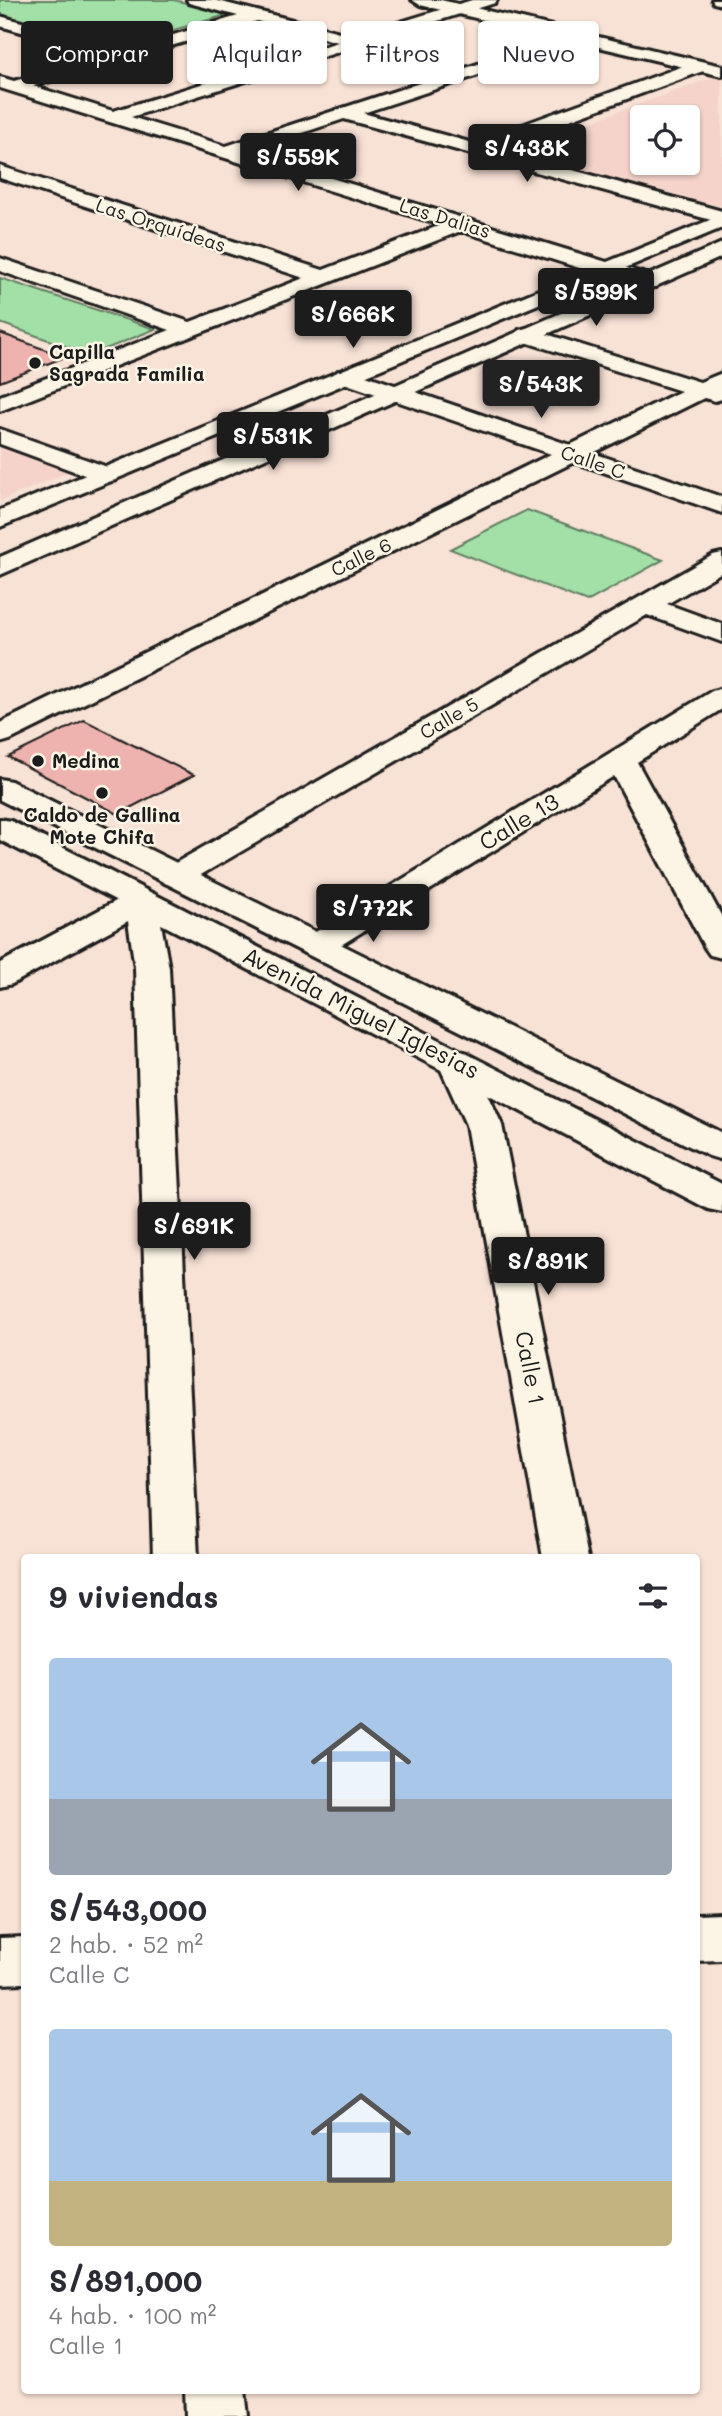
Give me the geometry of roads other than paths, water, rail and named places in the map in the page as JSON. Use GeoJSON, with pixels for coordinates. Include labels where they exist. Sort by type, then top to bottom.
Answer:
{"type":"FeatureCollection","features":[{"type":"Feature","properties":{"kind":"street"},"geometry":{"type":"LineString","coordinates":[[195,0],[341,37]]}},
{"type":"Feature","properties":{"kind":"street"},"geometry":{"type":"LineString","coordinates":[[420,0],[469,3],[722,61]]}},
{"type":"Feature","properties":{"kind":"street"},"geometry":{"type":"LineString","coordinates":[[415,21],[469,3],[526,21]]}},
{"type":"Feature","properties":{"kind":"street"},"geometry":{"type":"LineString","coordinates":[[173,40],[256,16]]}},
{"type":"Feature","properties":{"kind":"street"},"geometry":{"type":"LineString","coordinates":[[0,21],[21,27]]}},
{"type":"Feature","properties":{"kind":"street"},"geometry":{"type":"LineString","coordinates":[[599,42],[722,71]]}},
{"type":"Feature","properties":{"kind":"street"},"geometry":{"type":"LineString","coordinates":[[115,116],[341,45]]}},
{"type":"Feature","properties":{"kind":"street"},"geometry":{"type":"LineString","coordinates":[[474,149],[700,66]]}},
{"type":"Feature","properties":{"kind":"street"},"geometry":{"type":"LineString","coordinates":[[229,151],[478,69]]}},
{"type":"Feature","properties":{"kind":"street","name":"Las Dalias"},"geometry":{"type":"LineString","coordinates":[[5,87],[115,116],[648,282]]}},
{"type":"Feature","properties":{"kind":"street"},"geometry":{"type":"LineString","coordinates":[[343,113],[722,219]]}},
{"type":"Feature","properties":{"kind":"street","name":"Las Orquídeas"},"geometry":{"type":"LineString","coordinates":[[0,172],[322,277]]}},
{"type":"Feature","properties":{"kind":"street"},"geometry":{"type":"LineString","coordinates":[[0,519],[722,219]]}},
{"type":"Feature","properties":{"kind":"street"},"geometry":{"type":"LineString","coordinates":[[0,404],[463,223]]}},
{"type":"Feature","properties":{"kind":"street"},"geometry":{"type":"LineString","coordinates":[[0,566],[722,249]]}},
{"type":"Feature","properties":{"kind":"street"},"geometry":{"type":"LineString","coordinates":[[0,264],[188,329]]}},
{"type":"Feature","properties":{"kind":"street"},"geometry":{"type":"LineString","coordinates":[[527,335],[716,388]]}},
{"type":"Feature","properties":{"kind":"street","name":"Calle C"},"geometry":{"type":"LineString","coordinates":[[346,376],[722,505]]}},
{"type":"Feature","properties":{"kind":"street","name":"Calle 6"},"geometry":{"type":"LineString","coordinates":[[0,734],[571,454],[716,388]]}},
{"type":"Feature","properties":{"kind":"street"},"geometry":{"type":"LineString","coordinates":[[0,436],[107,475]]}},
{"type":"Feature","properties":{"kind":"street","name":"Calle 5"},"geometry":{"type":"LineString","coordinates":[[176,876],[722,561]]}},
{"type":"Feature","properties":{"kind":"street"},"geometry":{"type":"LineString","coordinates":[[645,605],[722,634]]}},
{"type":"Feature","properties":{"kind":"street","name":"Calle 13"},"geometry":{"type":"LineString","coordinates":[[316,946],[722,697]]}},
{"type":"Feature","properties":{"kind":"street"},"geometry":{"type":"LineString","coordinates":[[621,760],[722,948]]}},
{"type":"Feature","properties":{"kind":"street","name":"Avenida Miguel Iglesias"},"geometry":{"type":"LineString","coordinates":[[0,788],[722,1148]]}},
{"type":"Feature","properties":{"kind":"street","name":"Avenida Miguel Iglesias"},"geometry":{"type":"LineString","coordinates":[[0,828],[455,1060],[722,1200]]}},
{"type":"Feature","properties":{"kind":"street"},"geometry":{"type":"LineString","coordinates":[[0,977],[141,901],[152,968],[176,1554]]}},
{"type":"Feature","properties":{"kind":"street","name":"Calle 1"},"geometry":{"type":"LineString","coordinates":[[455,1060],[484,1125],[565,1554]]}},
{"type":"Feature","properties":{"kind":"street"},"geometry":{"type":"LineString","coordinates":[[700,1938],[722,1937]]}},
{"type":"Feature","properties":{"kind":"street"},"geometry":{"type":"LineString","coordinates":[[0,1961],[21,1961]]}},
{"type":"Feature","properties":{"kind":"street"},"geometry":{"type":"LineString","coordinates":[[215,2394],[217,2416]]}},
{"type":"Feature","properties":{"kind":"place","name":"Capilla Sagrada Familia"},"geometry":{"type":"Point","coordinates":[35,363]}},
{"type":"Feature","properties":{"kind":"place","name":"Medina"},"geometry":{"type":"Point","coordinates":[38,761]}},
{"type":"Feature","properties":{"kind":"place","name":"Caldo de Gallina Mote Chifa"},"geometry":{"type":"Point","coordinates":[102,793]}}]}
